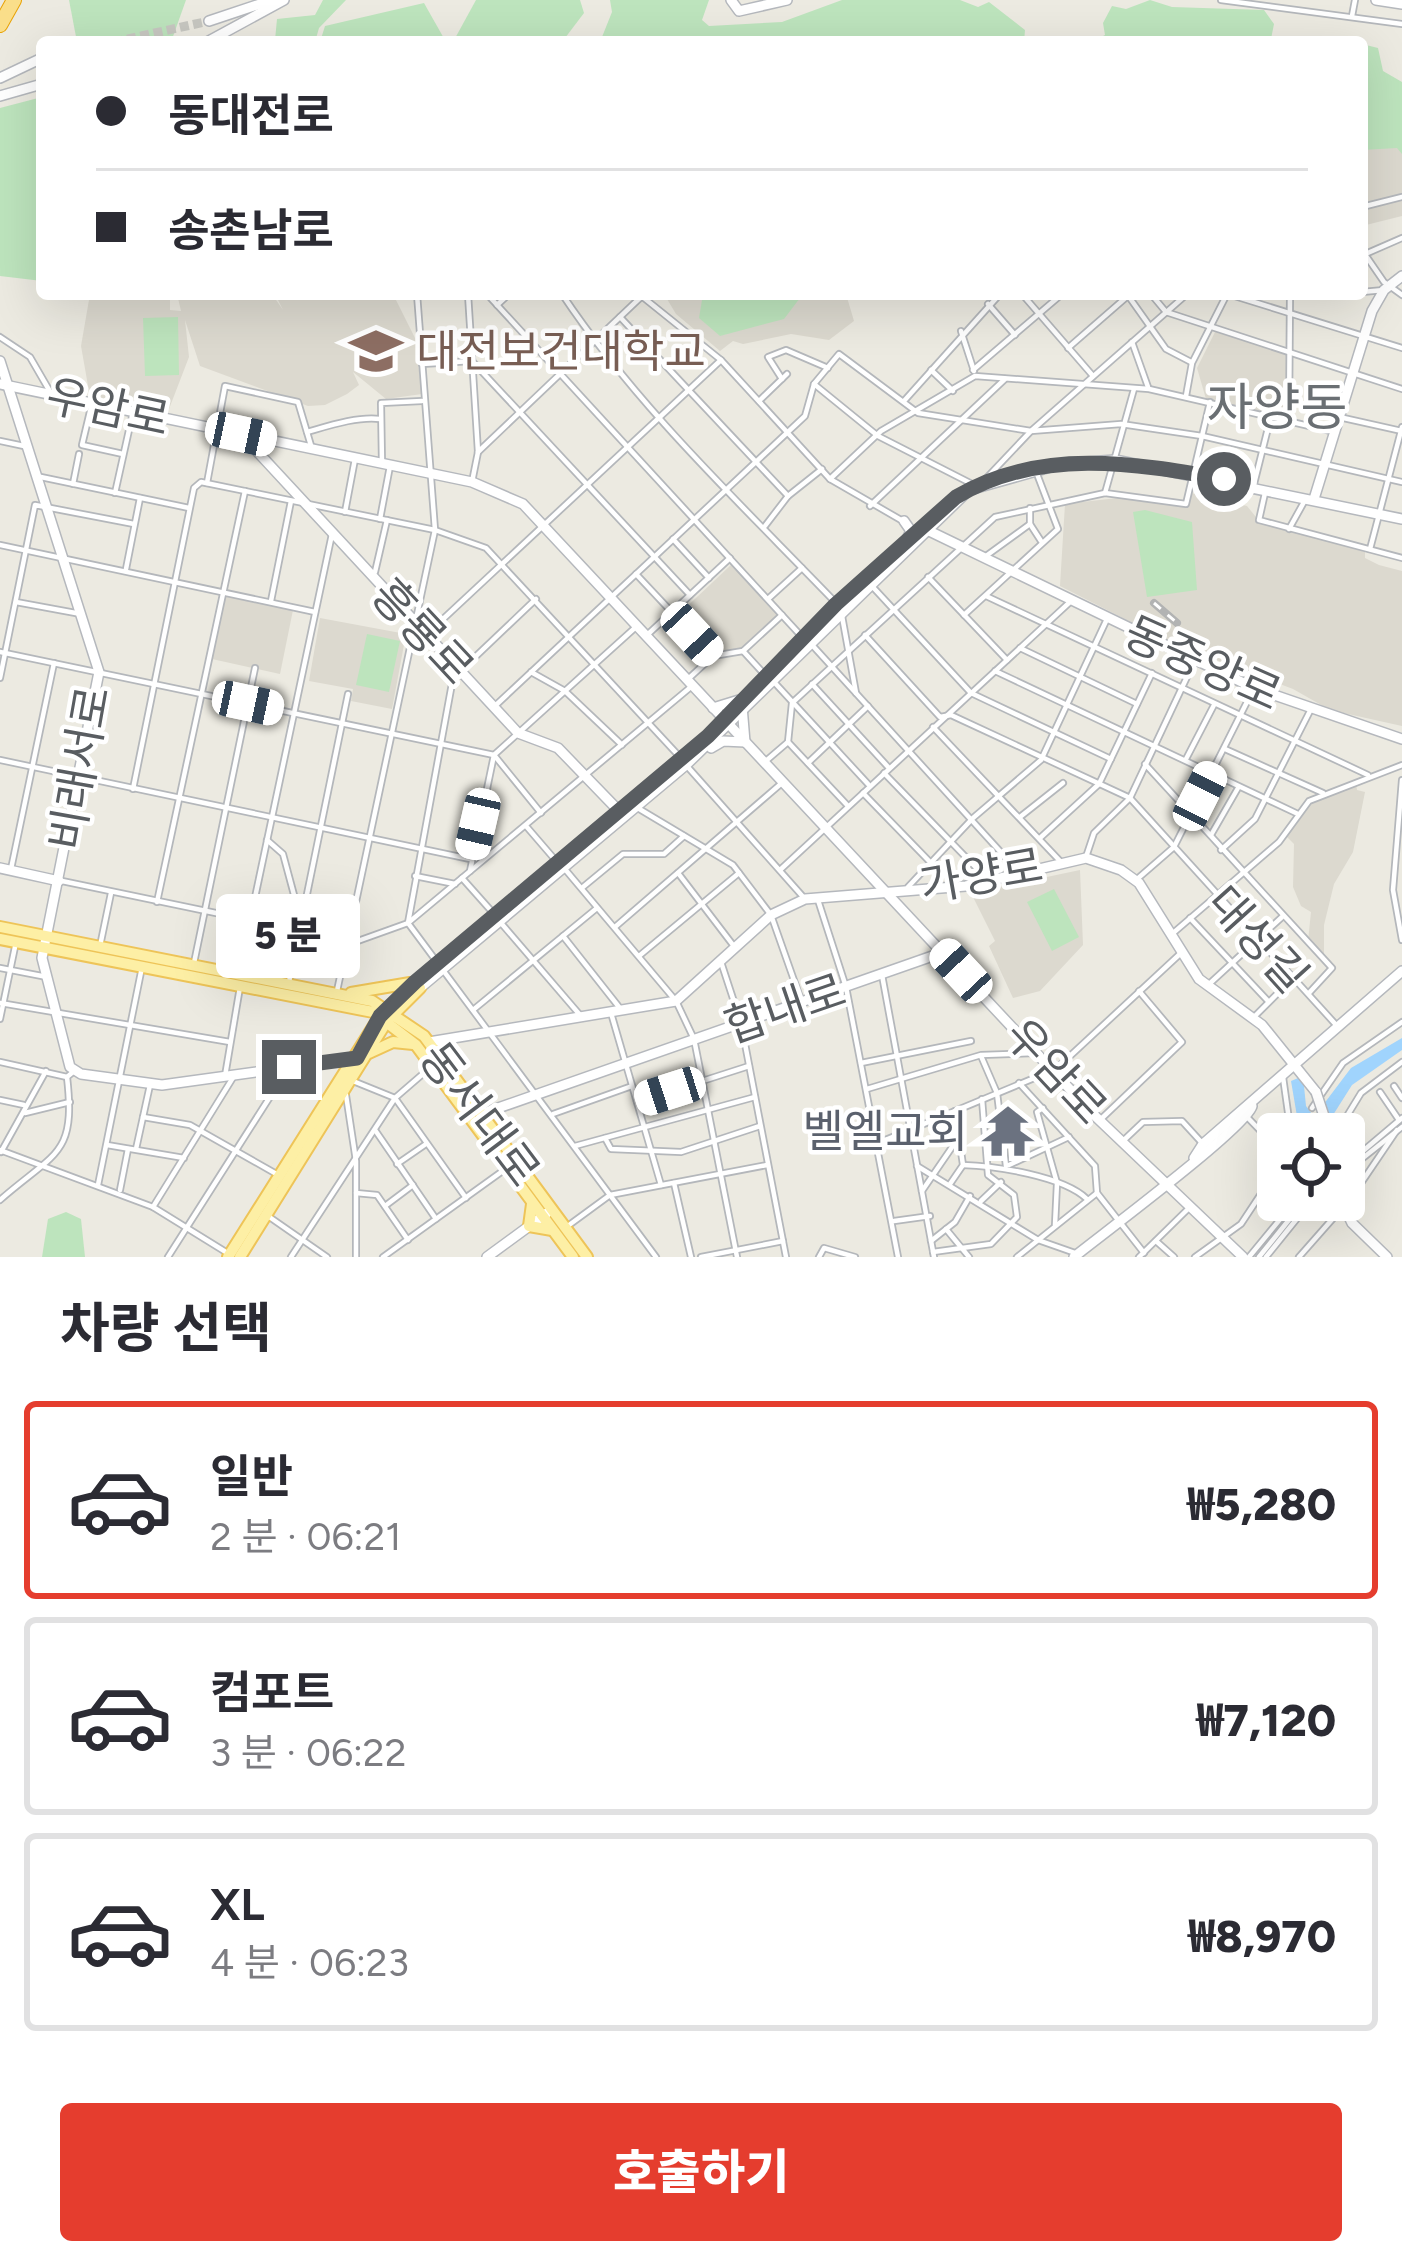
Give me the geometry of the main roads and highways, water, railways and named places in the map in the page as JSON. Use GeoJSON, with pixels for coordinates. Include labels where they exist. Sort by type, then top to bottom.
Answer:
{"type":"FeatureCollection","features":[{"type":"Feature","properties":{"kind":"highway"},"geometry":{"type":"LineString","coordinates":[[0,25],[11,5]]}},
{"type":"Feature","properties":{"kind":"main road"},"geometry":{"type":"LineString","coordinates":[[209,21],[272,0]]}},
{"type":"Feature","properties":{"kind":"main road"},"geometry":{"type":"LineString","coordinates":[[218,36],[284,0]]}},
{"type":"Feature","properties":{"kind":"main road"},"geometry":{"type":"LineString","coordinates":[[732,0],[756,7],[788,0]]}},
{"type":"Feature","properties":{"kind":"main road"},"geometry":{"type":"LineString","coordinates":[[1376,0],[1402,4]]}},
{"type":"Feature","properties":{"kind":"main road"},"geometry":{"type":"LineString","coordinates":[[0,78],[36,61]]}},
{"type":"Feature","properties":{"kind":"main road"},"geometry":{"type":"LineString","coordinates":[[0,96],[36,86]]}},
{"type":"Feature","properties":{"kind":"main road"},"geometry":{"type":"LineString","coordinates":[[1311,498],[1363,336],[1386,288],[1402,276]]}},
{"type":"Feature","properties":{"kind":"main road","name":"비래서로"},"geometry":{"type":"LineString","coordinates":[[0,361],[3,385],[99,672],[44,941]]}},
{"type":"Feature","properties":{"kind":"main road","name":"우암로"},"geometry":{"type":"LineString","coordinates":[[3,385],[472,482],[512,496],[544,524],[1100,1120],[1246,1257]]}},
{"type":"Feature","properties":{"kind":"main road","name":"흥룡로"},"geometry":{"type":"LineString","coordinates":[[241,434],[518,733],[558,748],[618,810]]}},
{"type":"Feature","properties":{"kind":"main road"},"geometry":{"type":"LineString","coordinates":[[839,608],[870,584],[941,512],[978,487],[1035,471],[1115,460],[1254,484],[1402,519]]}},
{"type":"Feature","properties":{"kind":"main road"},"geometry":{"type":"LineString","coordinates":[[941,512],[939,525],[959,544]]}},
{"type":"Feature","properties":{"kind":"main road"},"geometry":{"type":"LineString","coordinates":[[904,521],[911,530],[906,541]]}},
{"type":"Feature","properties":{"kind":"main road"},"geometry":{"type":"LineString","coordinates":[[233,1256],[266,1215],[348,1086],[367,1040],[387,1014],[440,965],[636,808],[906,541],[922,532]]}},
{"type":"Feature","properties":{"kind":"main road","name":"동중앙로"},"geometry":{"type":"LineString","coordinates":[[922,532],[959,544],[1254,688],[1402,739]]}},
{"type":"Feature","properties":{"kind":"main road"},"geometry":{"type":"LineString","coordinates":[[708,736],[713,708],[741,702]]}},
{"type":"Feature","properties":{"kind":"main road"},"geometry":{"type":"LineString","coordinates":[[561,865],[618,810],[686,761],[718,742],[746,742],[741,702]]}},
{"type":"Feature","properties":{"kind":"main road"},"geometry":{"type":"LineString","coordinates":[[686,761],[726,723]]}},
{"type":"Feature","properties":{"kind":"main road","name":"가양로"},"geometry":{"type":"LineString","coordinates":[[423,1041],[676,1000],[771,915],[811,898],[922,890],[1086,857],[1136,881],[1152,897],[1181,953],[1206,987],[1253,1018],[1297,1062],[1314,1088]]}},
{"type":"Feature","properties":{"kind":"main road"},"geometry":{"type":"LineString","coordinates":[[6,870],[59,881]]}},
{"type":"Feature","properties":{"kind":"main road"},"geometry":{"type":"LineString","coordinates":[[903,908],[922,890]]}},
{"type":"Feature","properties":{"kind":"main road","name":"동서대로"},"geometry":{"type":"LineString","coordinates":[[0,927],[142,967],[240,987],[341,997]]}},
{"type":"Feature","properties":{"kind":"main road","name":"동서대로"},"geometry":{"type":"LineString","coordinates":[[0,939],[100,946],[290,982],[387,1014],[423,1041],[481,1114],[560,1230],[586,1257]]}},
{"type":"Feature","properties":{"kind":"main road"},"geometry":{"type":"LineString","coordinates":[[44,941],[47,977],[71,1074],[150,1085],[362,1057],[393,1042],[423,1041],[412,1004],[417,985]]}},
{"type":"Feature","properties":{"kind":"main road","name":"합내로"},"geometry":{"type":"LineString","coordinates":[[481,1114],[944,952]]}},
{"type":"Feature","properties":{"kind":"main road"},"geometry":{"type":"LineString","coordinates":[[1076,1255],[1250,1112],[1297,1062],[1402,971]]}},
{"type":"Feature","properties":{"kind":"main road"},"geometry":{"type":"LineString","coordinates":[[341,997],[417,985]]}},
{"type":"Feature","properties":{"kind":"main road"},"geometry":{"type":"LineString","coordinates":[[341,997],[362,1019],[367,1040]]}},
{"type":"Feature","properties":{"kind":"main road"},"geometry":{"type":"LineString","coordinates":[[233,1256],[387,1014]]}},
{"type":"Feature","properties":{"kind":"main road","name":"동서대로"},"geometry":{"type":"LineString","coordinates":[[423,1041],[432,1066],[548,1213]]}},
{"type":"Feature","properties":{"kind":"main road"},"geometry":{"type":"LineString","coordinates":[[1308,1052],[1324,1113]]}},
{"type":"Feature","properties":{"kind":"main road"},"geometry":{"type":"LineString","coordinates":[[1194,1158],[1203,1144],[1250,1112]]}},
{"type":"Feature","properties":{"kind":"main road"},"geometry":{"type":"LineString","coordinates":[[530,1196],[530,1226]]}},
{"type":"Feature","properties":{"kind":"main road"},"geometry":{"type":"LineString","coordinates":[[487,1257],[548,1213]]}},
{"type":"Feature","properties":{"kind":"main road"},"geometry":{"type":"LineString","coordinates":[[1351,1221],[1387,1257]]}},
{"type":"Feature","properties":{"kind":"main road"},"geometry":{"type":"LineString","coordinates":[[530,1226],[560,1230]]}},
{"type":"Feature","properties":{"kind":"main road","name":"동서대로"},"geometry":{"type":"LineString","coordinates":[[560,1230],[571,1256]]}},
{"type":"Feature","properties":{"kind":"water"},"geometry":{"type":"Polygon","coordinates":[[[1402,1038],[1402,1050],[1352,1085],[1334,1113],[1317,1113],[1351,1068],[1402,1038]]]}},
{"type":"Feature","properties":{"kind":"water"},"geometry":{"type":"Polygon","coordinates":[[[1303,1076],[1311,1113],[1296,1113],[1291,1081],[1303,1076]]]}},
{"type":"Feature","properties":{"kind":"tunnel"},"geometry":{"type":"LineString","coordinates":[[141,36],[209,21]]}},
{"type":"Feature","properties":{"kind":"railway"},"geometry":{"type":"LineString","coordinates":[[1154,603],[1177,623]]}},
{"type":"Feature","properties":{"kind":"place","name":"대전보건대학교"},"geometry":{"type":"Point","coordinates":[376,351]}},
{"type":"Feature","properties":{"kind":"place","name":"벨엘교회"},"geometry":{"type":"Point","coordinates":[1008,1131]}},
{"type":"Feature","properties":{"kind":"district","name":"자양동"},"geometry":{"type":"Point","coordinates":[1277,407]}}]}
